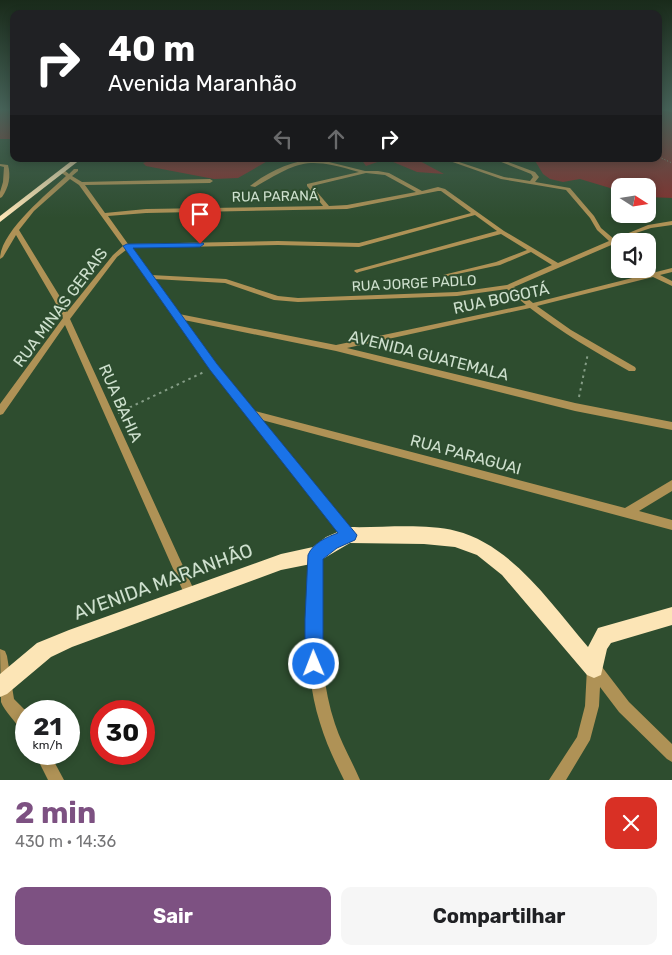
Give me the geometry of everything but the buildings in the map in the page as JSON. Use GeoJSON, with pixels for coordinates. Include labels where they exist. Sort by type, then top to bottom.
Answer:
{"type":"FeatureCollection","features":[{"type":"Feature","properties":{"kind":"main road"},"geometry":{"type":"LineString","coordinates":[[0,220],[62,171],[73,168],[76,162]]}},
{"type":"Feature","properties":{"kind":"main road"},"geometry":{"type":"LineString","coordinates":[[349,535],[455,539],[482,549],[508,569],[594,668]]}},
{"type":"Feature","properties":{"kind":"main road","name":"AVENIDA MARANHÃO"},"geometry":{"type":"LineString","coordinates":[[2,686],[44,650],[190,594],[281,562],[316,555],[332,543],[349,535]]}},
{"type":"Feature","properties":{"kind":"main road"},"geometry":{"type":"LineString","coordinates":[[594,668],[598,646],[605,636],[672,616]]}},
{"type":"Feature","properties":{"kind":"street"},"geometry":{"type":"LineString","coordinates":[[253,186],[291,164],[301,162]]}},
{"type":"Feature","properties":{"kind":"street"},"geometry":{"type":"LineString","coordinates":[[328,162],[366,172],[387,174],[421,192],[440,189],[474,214],[558,266]]}},
{"type":"Feature","properties":{"kind":"street"},"geometry":{"type":"LineString","coordinates":[[455,162],[503,178],[568,189],[592,217],[599,229],[611,239]]}},
{"type":"Feature","properties":{"kind":"street"},"geometry":{"type":"LineString","coordinates":[[504,162],[533,173],[536,177],[532,182]]}},
{"type":"Feature","properties":{"kind":"street"},"geometry":{"type":"LineString","coordinates":[[0,166],[6,166],[7,176],[6,185],[0,196]]}},
{"type":"Feature","properties":{"kind":"street"},"geometry":{"type":"LineString","coordinates":[[73,168],[76,180]]}},
{"type":"Feature","properties":{"kind":"street"},"geometry":{"type":"LineString","coordinates":[[62,171],[76,180],[104,215],[214,367],[349,535]]}},
{"type":"Feature","properties":{"kind":"street"},"geometry":{"type":"LineString","coordinates":[[327,207],[309,185],[366,172]]}},
{"type":"Feature","properties":{"kind":"street"},"geometry":{"type":"LineString","coordinates":[[0,257],[16,230],[32,210],[76,180],[210,181]]}},
{"type":"Feature","properties":{"kind":"street","name":"RUA PARANÁ"},"geometry":{"type":"LineString","coordinates":[[104,215],[146,210],[327,207],[368,204],[421,192]]}},
{"type":"Feature","properties":{"kind":"street"},"geometry":{"type":"LineString","coordinates":[[127,246],[278,243],[359,245],[474,214]]}},
{"type":"Feature","properties":{"kind":"street","name":"RUA JORGE PADLO"},"geometry":{"type":"LineString","coordinates":[[634,233],[650,226],[672,223]]}},
{"type":"Feature","properties":{"kind":"street","name":"RUA BAHIA"},"geometry":{"type":"LineString","coordinates":[[16,230],[66,319],[190,594]]}},
{"type":"Feature","properties":{"kind":"street"},"geometry":{"type":"LineString","coordinates":[[358,271],[502,232]]}},
{"type":"Feature","properties":{"kind":"street","name":"RUA JORGE PADLO"},"geometry":{"type":"LineString","coordinates":[[148,277],[226,281],[277,298],[298,300],[457,294],[509,287],[611,243]]}},
{"type":"Feature","properties":{"kind":"street","name":"RUA MINAS GERAIS"},"geometry":{"type":"LineString","coordinates":[[0,411],[66,319],[115,256],[127,246]]}},
{"type":"Feature","properties":{"kind":"street"},"geometry":{"type":"LineString","coordinates":[[445,276],[498,264],[531,250]]}},
{"type":"Feature","properties":{"kind":"street","name":"RUA BOGOTÁ"},"geometry":{"type":"LineString","coordinates":[[656,273],[672,270]]}},
{"type":"Feature","properties":{"kind":"street"},"geometry":{"type":"LineString","coordinates":[[656,276],[672,284]]}},
{"type":"Feature","properties":{"kind":"street","name":"RUA BOGOTÁ"},"geometry":{"type":"LineString","coordinates":[[336,348],[530,306],[637,278]]}},
{"type":"Feature","properties":{"kind":"street"},"geometry":{"type":"LineString","coordinates":[[509,287],[530,306],[590,346],[632,369]]}},
{"type":"Feature","properties":{"kind":"street","name":"AVENIDA GUATEMALA"},"geometry":{"type":"LineString","coordinates":[[178,316],[336,348],[575,407],[672,426]]}},
{"type":"Feature","properties":{"kind":"street","name":"RUA PARAGUAI"},"geometry":{"type":"LineString","coordinates":[[252,414],[672,524]]}},
{"type":"Feature","properties":{"kind":"street"},"geometry":{"type":"LineString","coordinates":[[628,512],[672,485]]}},
{"type":"Feature","properties":{"kind":"street"},"geometry":{"type":"LineString","coordinates":[[316,555],[313,619],[316,681],[319,699],[333,741],[352,780]]}},
{"type":"Feature","properties":{"kind":"street"},"geometry":{"type":"LineString","coordinates":[[0,656],[2,686],[8,702],[15,710]]}},
{"type":"Feature","properties":{"kind":"street"},"geometry":{"type":"LineString","coordinates":[[594,668],[624,707],[672,754]]}},
{"type":"Feature","properties":{"kind":"street"},"geometry":{"type":"LineString","coordinates":[[557,780],[583,740],[592,706],[594,668]]}},
{"type":"Feature","properties":{"kind":"street"},"geometry":{"type":"LineString","coordinates":[[48,765],[56,780]]}},
{"type":"Feature","properties":{"kind":"path"},"geometry":{"type":"LineString","coordinates":[[575,407],[590,346]]}},
{"type":"Feature","properties":{"kind":"path"},"geometry":{"type":"LineString","coordinates":[[111,416],[214,367]]}},
{"type":"Feature","properties":{"kind":"shaded area"},"geometry":{"type":"Polygon","coordinates":[[[662,144],[672,144],[672,198],[656,197],[656,178],[611,178],[611,188],[580,179],[563,182],[550,179],[543,174],[536,162],[662,162],[662,144]]]}},
{"type":"Feature","properties":{"kind":"shaded area"},"geometry":{"type":"Polygon","coordinates":[[[266,162],[238,178],[214,179],[146,166],[143,163],[266,162]]]}},
{"type":"Feature","properties":{"kind":"shaded area"},"geometry":{"type":"Polygon","coordinates":[[[363,162],[377,162],[366,166],[363,162]]]}},
{"type":"Feature","properties":{"kind":"shaded area"},"geometry":{"type":"Polygon","coordinates":[[[393,162],[422,162],[444,174],[417,172],[393,162]]]}},
{"type":"Feature","properties":{"kind":"route"},"geometry":{"type":"LineString","coordinates":[[200,244],[127,246],[136,262],[188,329],[214,367],[349,535],[332,543],[316,555],[313,619],[314,664]]}}]}
